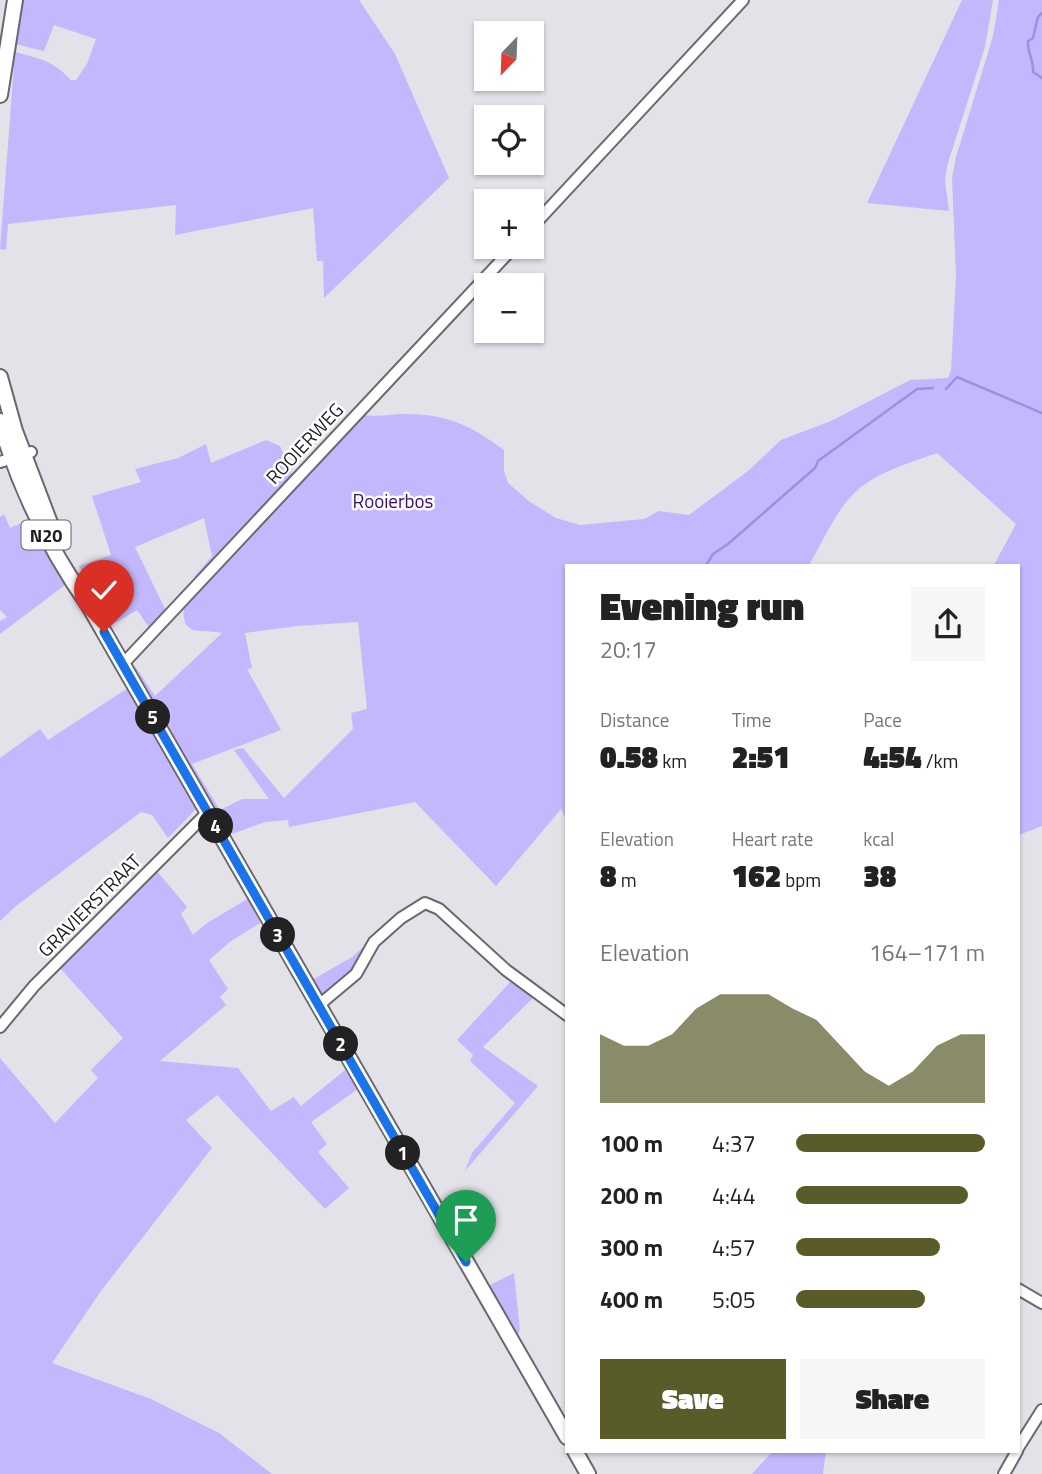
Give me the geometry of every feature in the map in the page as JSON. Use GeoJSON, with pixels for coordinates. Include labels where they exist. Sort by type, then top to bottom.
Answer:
{"type":"FeatureCollection","features":[{"type":"Feature","properties":{"kind":"main road"},"geometry":{"type":"LineString","coordinates":[[0,101],[15,0]]}},
{"type":"Feature","properties":{"kind":"main road","name":"N20"},"geometry":{"type":"LineString","coordinates":[[0,377],[16,456]]}},
{"type":"Feature","properties":{"kind":"main road","name":"N20"},"geometry":{"type":"LineString","coordinates":[[0,421],[16,456],[42,528],[565,1434]]}},
{"type":"Feature","properties":{"kind":"main road"},"geometry":{"type":"LineString","coordinates":[[576,1453],[588,1474]]}},
{"type":"Feature","properties":{"kind":"street"},"geometry":{"type":"LineString","coordinates":[[544,214],[743,0]]}},
{"type":"Feature","properties":{"kind":"street","name":"ROOIERWEG"},"geometry":{"type":"LineString","coordinates":[[122,665],[502,259]]}},
{"type":"Feature","properties":{"kind":"street","name":"GRAVIERSTRAAT"},"geometry":{"type":"LineString","coordinates":[[0,1027],[33,986],[208,812]]}},
{"type":"Feature","properties":{"kind":"street"},"geometry":{"type":"LineString","coordinates":[[319,1005],[356,974],[374,942],[401,918],[425,903],[439,909],[506,970],[565,1014]]}},
{"type":"Feature","properties":{"kind":"street"},"geometry":{"type":"LineString","coordinates":[[1020,1290],[1042,1303]]}},
{"type":"Feature","properties":{"kind":"street"},"geometry":{"type":"LineString","coordinates":[[1020,1447],[1042,1410]]}},
{"type":"Feature","properties":{"kind":"street"},"geometry":{"type":"LineString","coordinates":[[1004,1474],[1016,1453]]}},
{"type":"Feature","properties":{"kind":"green space"},"geometry":{"type":"Polygon","coordinates":[[[23,0],[359,0],[395,54],[449,178],[324,298],[323,261],[317,261],[313,208],[175,235],[176,205],[8,224],[6,250],[0,249],[15,52],[46,61],[71,80],[76,80],[87,64],[96,39],[54,25],[44,51],[19,45],[16,43],[23,0]]]}},
{"type":"Feature","properties":{"kind":"green space"},"geometry":{"type":"Polygon","coordinates":[[[962,0],[993,0],[985,47],[947,166],[945,180],[949,211],[867,203],[962,0]]]}},
{"type":"Feature","properties":{"kind":"green space","name":"Rooierbos"},"geometry":{"type":"Polygon","coordinates":[[[999,0],[1042,0],[1042,826],[1020,835],[1020,564],[995,564],[1016,524],[937,453],[888,471],[861,487],[838,513],[810,564],[565,564],[565,817],[561,809],[496,886],[415,802],[289,827],[288,820],[265,822],[232,834],[220,811],[215,815],[131,669],[135,666],[155,696],[222,633],[192,630],[188,627],[185,622],[184,602],[360,414],[433,416],[469,428],[504,450],[504,471],[508,483],[530,502],[556,518],[580,525],[644,519],[659,511],[689,515],[748,471],[781,440],[831,421],[910,380],[948,378],[951,371],[956,275],[952,178],[993,36],[999,0]],[[358,622],[245,633],[252,668],[247,669],[281,730],[192,764],[220,810],[242,799],[269,799],[234,750],[243,748],[284,798],[353,729],[351,713],[367,709],[358,622]]]}},
{"type":"Feature","properties":{"kind":"green space"},"geometry":{"type":"Polygon","coordinates":[[[266,440],[280,446],[292,475],[197,580],[194,577],[212,556],[204,518],[135,547],[167,613],[151,630],[137,610],[109,627],[79,566],[111,555],[92,496],[141,482],[135,469],[178,458],[206,444],[211,463],[266,440]]]}},
{"type":"Feature","properties":{"kind":"green space"},"geometry":{"type":"Polygon","coordinates":[[[4,514],[10,528],[28,520],[65,585],[0,634],[0,621],[7,617],[0,610],[0,517],[4,514]]]}},
{"type":"Feature","properties":{"kind":"green space"},"geometry":{"type":"Polygon","coordinates":[[[128,688],[198,807],[168,838],[152,815],[141,812],[0,921],[0,758],[40,729],[48,740],[128,688]]]}},
{"type":"Feature","properties":{"kind":"green space"},"geometry":{"type":"Polygon","coordinates":[[[156,870],[187,907],[181,914],[193,935],[207,923],[249,898],[260,923],[231,941],[209,960],[228,989],[220,997],[226,1005],[160,1061],[238,1068],[271,1111],[294,1097],[301,1106],[345,1070],[358,1089],[311,1122],[327,1144],[318,1152],[349,1188],[325,1209],[217,1095],[186,1120],[212,1148],[101,1291],[52,1363],[151,1399],[219,1433],[272,1474],[0,1474],[0,1058],[55,1123],[98,1078],[91,1070],[123,1038],[59,967],[156,870]]]}},
{"type":"Feature","properties":{"kind":"green space"},"geometry":{"type":"Polygon","coordinates":[[[374,938],[355,970],[325,995],[320,994],[312,980],[352,957],[374,938]]]}},
{"type":"Feature","properties":{"kind":"green space"},"geometry":{"type":"Polygon","coordinates":[[[512,980],[534,997],[483,1047],[538,1086],[465,1171],[472,1153],[515,1103],[470,1061],[473,1055],[457,1040],[512,980]]]}},
{"type":"Feature","properties":{"kind":"green space"},"geometry":{"type":"Polygon","coordinates":[[[514,1273],[520,1330],[518,1335],[514,1334],[488,1286],[514,1273]]]}},
{"type":"Feature","properties":{"kind":"green space"},"geometry":{"type":"Polygon","coordinates":[[[771,1453],[826,1453],[823,1474],[752,1474],[771,1453]]]}},
{"type":"Feature","properties":{"kind":"waterway"},"geometry":{"type":"LineString","coordinates":[[1042,13],[1038,17],[1033,38],[1028,41],[1033,72],[1042,78]]}},
{"type":"Feature","properties":{"kind":"waterway"},"geometry":{"type":"LineString","coordinates":[[946,389],[957,377],[1042,413]]}},
{"type":"Feature","properties":{"kind":"waterway"},"geometry":{"type":"LineString","coordinates":[[707,564],[713,554],[815,468],[818,461],[917,389],[933,388]]}},
{"type":"Feature","properties":{"kind":"route"},"geometry":{"type":"LineString","coordinates":[[104,632],[466,1262]]}}]}
